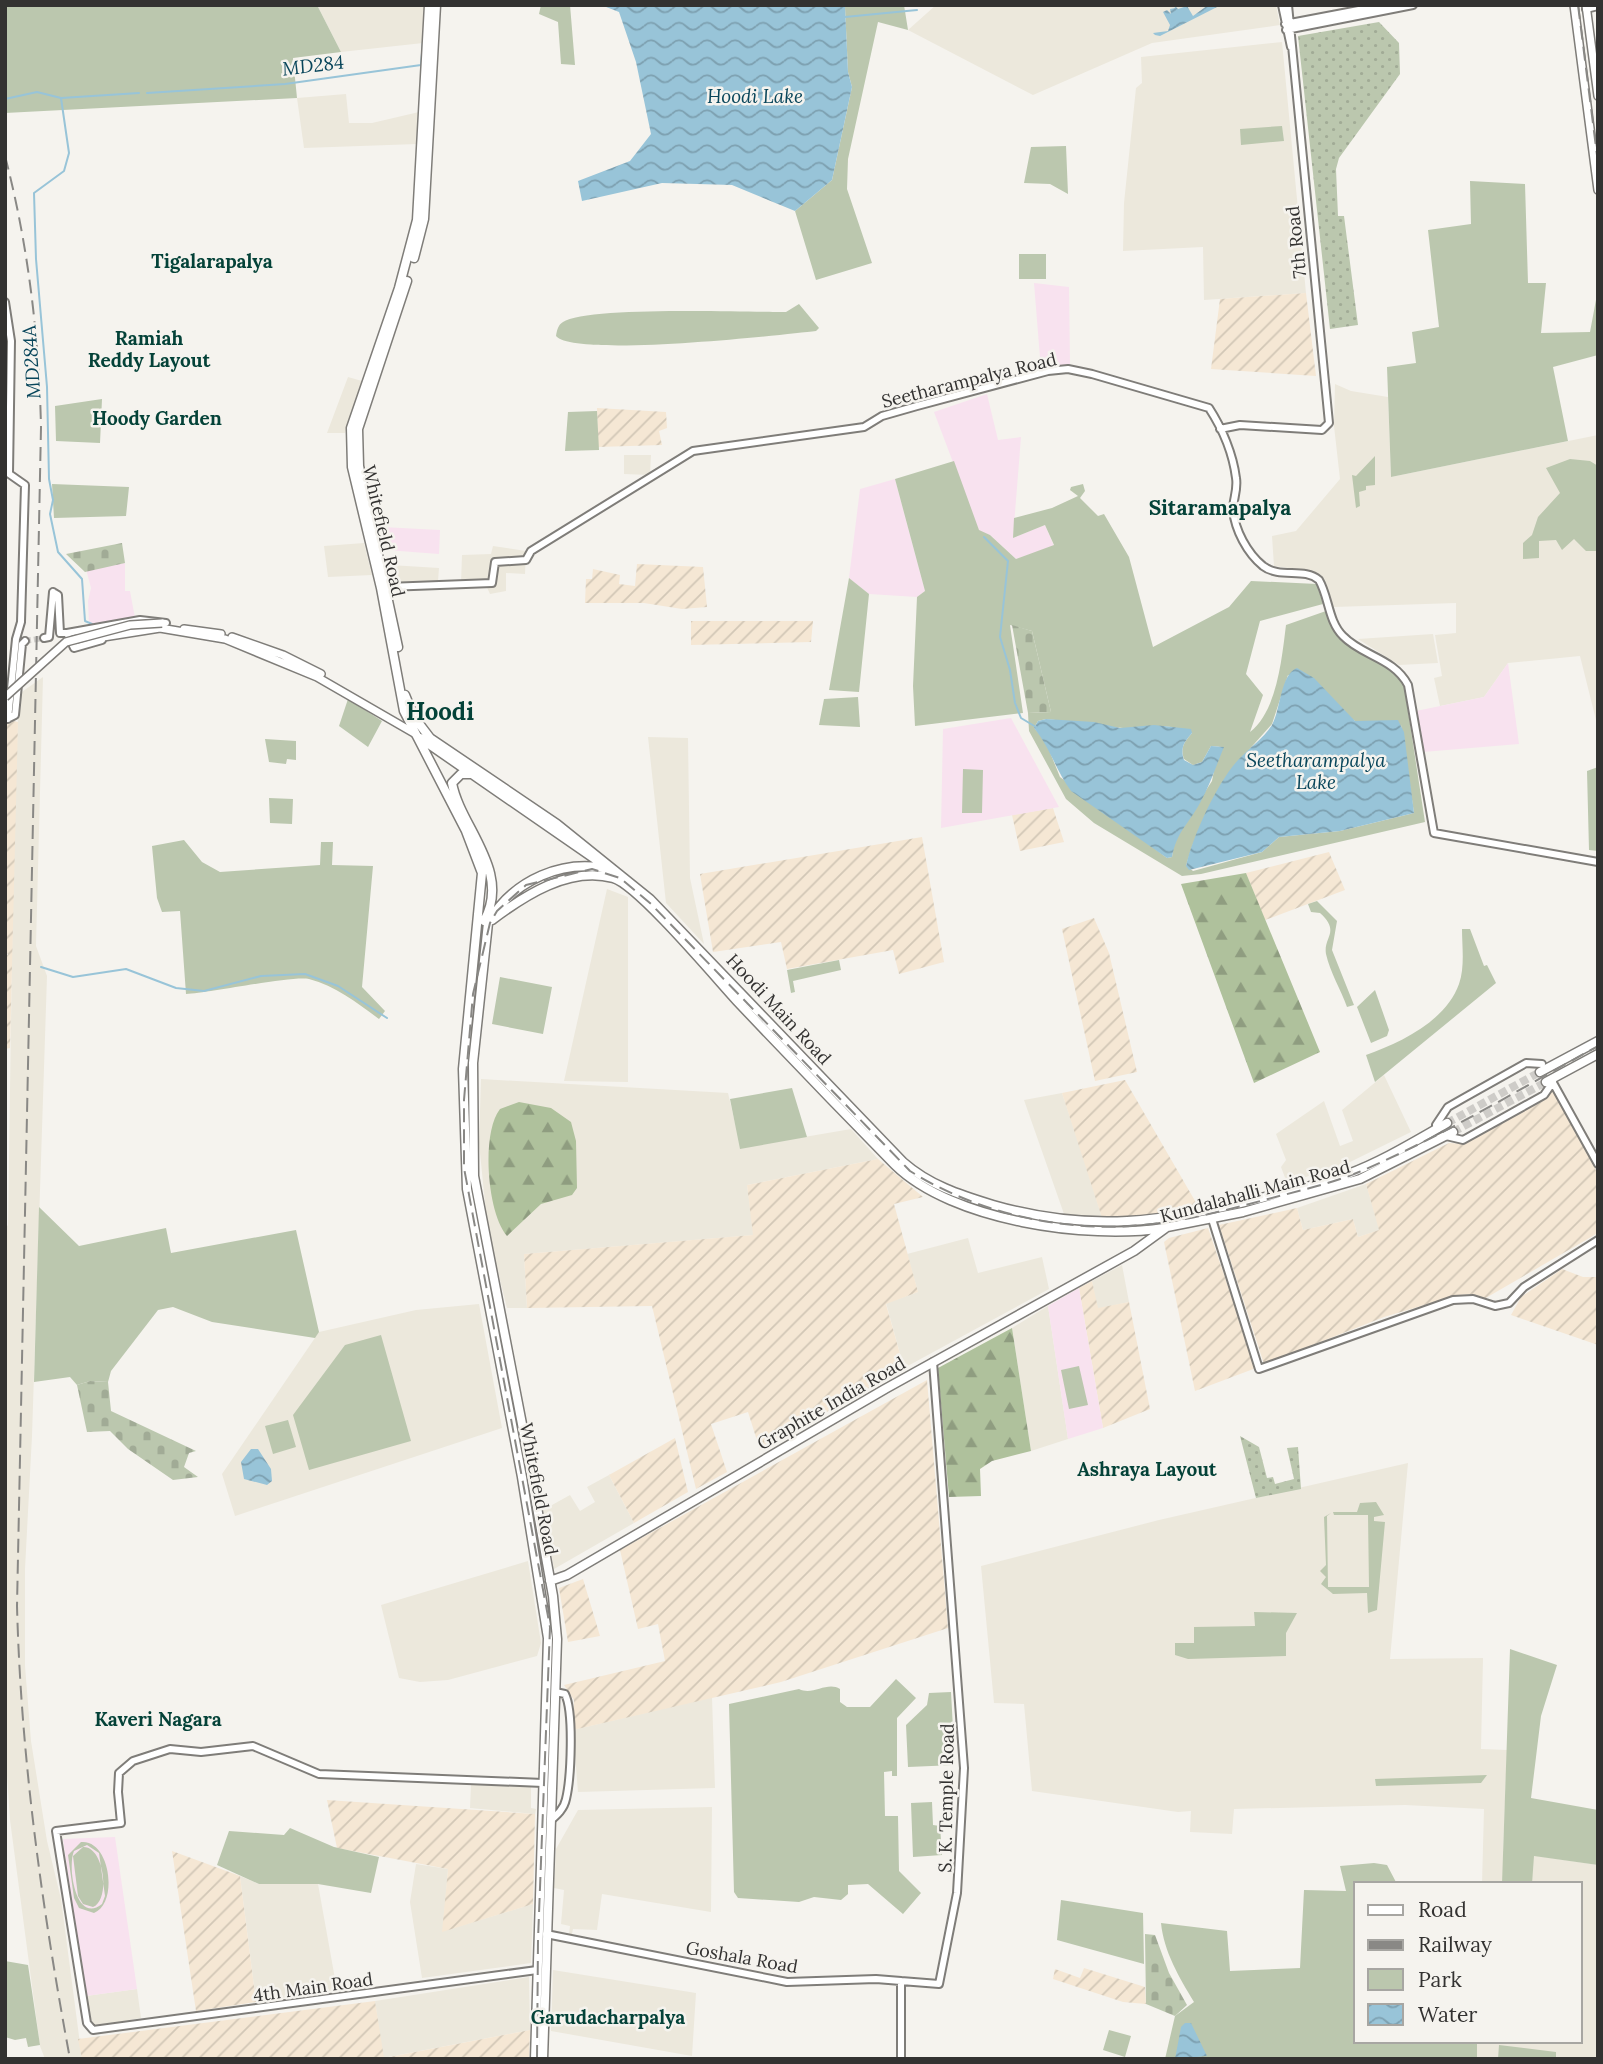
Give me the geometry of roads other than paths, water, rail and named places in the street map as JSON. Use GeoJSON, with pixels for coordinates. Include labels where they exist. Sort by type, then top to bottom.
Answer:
{"type":"FeatureCollection","features":[{"type":"Feature","properties":{"kind":"main road","name":"Whitefield Road"},"geometry":{"type":"LineString","coordinates":[[425,142],[429,5]]}},
{"type":"Feature","properties":{"kind":"main road","name":"Whitefield Road"},"geometry":{"type":"LineString","coordinates":[[419,733],[404,711],[381,588],[360,508],[353,438],[417,220],[436,5]]}},
{"type":"Feature","properties":{"kind":"main road"},"geometry":{"type":"LineString","coordinates":[[1574,5],[1598,189]]}},
{"type":"Feature","properties":{"kind":"main road"},"geometry":{"type":"LineString","coordinates":[[1586,7],[1598,96]]}},
{"type":"Feature","properties":{"kind":"main road","name":"Whitefield Road"},"geometry":{"type":"LineString","coordinates":[[353,438],[387,587],[406,698],[419,733],[479,859],[483,887],[463,1069],[467,1189],[551,1619],[555,1692],[543,2059]]}},
{"type":"Feature","properties":{"kind":"main road"},"geometry":{"type":"LineString","coordinates":[[7,693],[66,642],[130,625],[164,626]]}},
{"type":"Feature","properties":{"kind":"main road"},"geometry":{"type":"LineString","coordinates":[[5,702],[72,645],[126,631],[164,626]]}},
{"type":"Feature","properties":{"kind":"main road","name":"Hoodi Main Road"},"geometry":{"type":"LineString","coordinates":[[164,626],[231,636],[283,654],[419,733],[541,817],[613,871],[652,905],[912,1170],[958,1194],[1017,1211],[1095,1222],[1144,1222]]}},
{"type":"Feature","properties":{"kind":"main road","name":"Hoodi Main Road"},"geometry":{"type":"LineString","coordinates":[[419,733],[431,748],[541,817]]}},
{"type":"Feature","properties":{"kind":"main road","name":"Whitefield Road"},"geometry":{"type":"LineString","coordinates":[[473,773],[454,778],[453,788],[480,843],[490,876],[486,916],[478,929]]}},
{"type":"Feature","properties":{"kind":"main road"},"geometry":{"type":"LineString","coordinates":[[488,923],[498,906],[518,886],[538,876],[585,865],[613,871]]}},
{"type":"Feature","properties":{"kind":"main road"},"geometry":{"type":"LineString","coordinates":[[488,923],[540,888],[613,871]]}},
{"type":"Feature","properties":{"kind":"main road","name":"Hoodi Main Road"},"geometry":{"type":"LineString","coordinates":[[652,905],[873,1143],[905,1175],[931,1192],[1038,1224],[1098,1233],[1167,1223]]}},
{"type":"Feature","properties":{"kind":"main road","name":"Whitefield Road"},"geometry":{"type":"LineString","coordinates":[[488,923],[473,1063],[473,1166],[553,1596],[543,1783],[535,2059]]}},
{"type":"Feature","properties":{"kind":"main road"},"geometry":{"type":"LineString","coordinates":[[1541,1068],[1598,1041]]}},
{"type":"Feature","properties":{"kind":"main road"},"geometry":{"type":"LineString","coordinates":[[1550,1081],[1598,1054]]}},
{"type":"Feature","properties":{"kind":"main road","name":"Kundalahalli Main Road"},"geometry":{"type":"LineString","coordinates":[[1142,1245],[1167,1223],[1346,1175],[1447,1123]]}},
{"type":"Feature","properties":{"kind":"main road","name":"Kundalahalli Main Road"},"geometry":{"type":"LineString","coordinates":[[1144,1222],[1212,1219],[1294,1199],[1360,1179],[1450,1134]]}},
{"type":"Feature","properties":{"kind":"main road","name":"Graphite India Road"},"geometry":{"type":"LineString","coordinates":[[550,1581],[568,1575],[931,1363],[1142,1245]]}},
{"type":"Feature","properties":{"kind":"street","name":"7th Road"},"geometry":{"type":"LineString","coordinates":[[1282,5],[1288,27]]}},
{"type":"Feature","properties":{"kind":"street","name":"7th Road"},"geometry":{"type":"LineString","coordinates":[[1220,429],[1240,425],[1322,430],[1329,422],[1287,5]]}},
{"type":"Feature","properties":{"kind":"street"},"geometry":{"type":"LineString","coordinates":[[1288,27],[1385,5]]}},
{"type":"Feature","properties":{"kind":"street"},"geometry":{"type":"LineString","coordinates":[[1288,27],[1413,5]]}},
{"type":"Feature","properties":{"kind":"street"},"geometry":{"type":"LineString","coordinates":[[1586,7],[1598,6]]}},
{"type":"Feature","properties":{"kind":"street"},"geometry":{"type":"LineString","coordinates":[[5,302],[11,341],[7,472],[25,485],[21,622],[7,693],[8,719]]}},
{"type":"Feature","properties":{"kind":"street","name":"Seetharampalya Road"},"geometry":{"type":"LineString","coordinates":[[387,587],[492,583],[495,562],[526,560],[531,551],[693,451],[857,428],[917,405],[1048,371],[1078,371],[1206,405],[1220,429],[1236,474],[1235,518],[1248,550],[1262,565],[1275,572],[1313,575],[1319,580],[1339,632],[1347,640],[1401,672],[1408,685],[1434,833],[1598,862]]}},
{"type":"Feature","properties":{"kind":"street"},"geometry":{"type":"LineString","coordinates":[[44,638],[48,638],[53,592],[58,595],[60,633],[141,620],[164,626]]}},
{"type":"Feature","properties":{"kind":"street"},"geometry":{"type":"LineString","coordinates":[[66,633],[74,648],[97,640],[164,626]]}},
{"type":"Feature","properties":{"kind":"street"},"geometry":{"type":"LineString","coordinates":[[8,719],[17,704],[22,644],[25,641]]}},
{"type":"Feature","properties":{"kind":"street"},"geometry":{"type":"LineString","coordinates":[[1438,1129],[1436,1125],[1448,1107],[1525,1063],[1541,1068]]}},
{"type":"Feature","properties":{"kind":"street"},"geometry":{"type":"LineString","coordinates":[[1450,1134],[1463,1140],[1544,1096],[1550,1081]]}},
{"type":"Feature","properties":{"kind":"street"},"geometry":{"type":"LineString","coordinates":[[1550,1081],[1598,1164]]}},
{"type":"Feature","properties":{"kind":"street"},"geometry":{"type":"LineString","coordinates":[[1212,1219],[1259,1369],[1453,1300],[1473,1299],[1496,1306],[1509,1303],[1524,1287],[1598,1240]]}},
{"type":"Feature","properties":{"kind":"street","name":"S. K. Temple Road"},"geometry":{"type":"LineString","coordinates":[[931,1363],[959,1677],[964,1791],[957,1893],[939,1984]]}},
{"type":"Feature","properties":{"kind":"street"},"geometry":{"type":"LineString","coordinates":[[550,1821],[561,1810],[566,1797],[569,1741],[570,1703],[565,1694],[555,1692]]}},
{"type":"Feature","properties":{"kind":"street","name":"4th Main Road"},"geometry":{"type":"LineString","coordinates":[[537,1970],[93,2030],[87,2023],[56,1830],[121,1823],[119,1773],[133,1761],[170,1749],[201,1752],[253,1746],[319,1774],[543,1783]]}},
{"type":"Feature","properties":{"kind":"street","name":"Goshala Road"},"geometry":{"type":"LineString","coordinates":[[546,1934],[786,1982],[876,1979],[939,1984]]}},
{"type":"Feature","properties":{"kind":"street"},"geometry":{"type":"LineString","coordinates":[[901,1981],[901,2059]]}},
{"type":"Feature","properties":{"kind":"water","name":"Hoodi Lake"},"geometry":{"type":"Polygon","coordinates":[[[601,5],[845,6],[848,72],[852,87],[832,180],[795,211],[732,185],[662,183],[582,201],[578,181],[630,161],[651,134],[636,62],[619,12],[601,5]]]}},
{"type":"Feature","properties":{"kind":"water"},"geometry":{"type":"Polygon","coordinates":[[[1174,5],[1178,9],[1187,6],[1193,16],[1208,5],[1221,5],[1160,36],[1155,35],[1153,33],[1168,31],[1170,25],[1163,12],[1167,10],[1171,14],[1170,9],[1175,8],[1174,5]]]}},
{"type":"Feature","properties":{"kind":"water","name":"Seetharampalya Lake"},"geometry":{"type":"Polygon","coordinates":[[[1297,668],[1314,678],[1355,721],[1398,720],[1404,732],[1414,813],[1340,831],[1279,837],[1262,852],[1189,870],[1186,866],[1189,853],[1214,795],[1238,760],[1272,725],[1287,678],[1297,668]]]}},
{"type":"Feature","properties":{"kind":"water"},"geometry":{"type":"Polygon","coordinates":[[[1046,719],[1094,722],[1120,728],[1154,725],[1191,729],[1192,733],[1182,752],[1184,760],[1193,765],[1202,762],[1211,746],[1224,747],[1204,796],[1183,828],[1172,857],[1167,858],[1071,791],[1034,728],[1038,721],[1046,719]]]}},
{"type":"Feature","properties":{"kind":"water"},"geometry":{"type":"Polygon","coordinates":[[[251,1449],[258,1449],[271,1469],[272,1481],[267,1485],[244,1479],[241,1462],[251,1449]]]}},
{"type":"Feature","properties":{"kind":"water"},"geometry":{"type":"Polygon","coordinates":[[[1185,2023],[1191,2023],[1207,2056],[1175,2059],[1181,2027],[1185,2023]]]}},
{"type":"Feature","properties":{"kind":"waterway"},"geometry":{"type":"LineString","coordinates":[[845,17],[917,10]]}},
{"type":"Feature","properties":{"kind":"waterway","name":"MD284"},"geometry":{"type":"LineString","coordinates":[[147,93],[285,84],[421,65],[423,41]]}},
{"type":"Feature","properties":{"kind":"waterway","name":"MD284"},"geometry":{"type":"LineString","coordinates":[[5,99],[37,92],[61,98],[139,93]]}},
{"type":"Feature","properties":{"kind":"waterway","name":"MD284A"},"geometry":{"type":"LineString","coordinates":[[61,98],[69,153],[64,171],[34,193],[36,259],[47,387],[49,479],[53,500],[50,514],[58,552],[82,579],[85,621],[92,624]]}},
{"type":"Feature","properties":{"kind":"waterway"},"geometry":{"type":"LineString","coordinates":[[984,537],[1008,561],[1000,637],[1010,670],[1015,703],[1021,718],[1036,727]]}},
{"type":"Feature","properties":{"kind":"waterway"},"geometry":{"type":"LineString","coordinates":[[41,967],[73,977],[126,969],[176,988],[204,991],[261,976],[305,974],[338,986],[387,1018]]}},
{"type":"Feature","properties":{"kind":"tunnel"},"geometry":{"type":"LineString","coordinates":[[25,641],[44,638]]}},
{"type":"Feature","properties":{"kind":"tunnel"},"geometry":{"type":"LineString","coordinates":[[1447,1123],[1540,1072]]}},
{"type":"Feature","properties":{"kind":"tunnel"},"geometry":{"type":"LineString","coordinates":[[1453,1132],[1546,1082]]}},
{"type":"Feature","properties":{"kind":"railway"},"geometry":{"type":"LineString","coordinates":[[1578,5],[1598,163]]}},
{"type":"Feature","properties":{"kind":"railway"},"geometry":{"type":"LineString","coordinates":[[5,156],[31,290],[41,427],[17,1606],[23,1720],[34,1833],[70,2059]]}},
{"type":"Feature","properties":{"kind":"railway"},"geometry":{"type":"LineString","coordinates":[[537,2059],[538,1940],[550,1627],[464,1168],[464,1100],[473,994],[490,923],[497,911],[526,885],[592,869],[620,878],[651,904],[910,1171],[936,1186],[992,1209],[1052,1223],[1113,1227],[1159,1223],[1222,1211],[1337,1180],[1420,1144],[1598,1046]]}},
{"type":"Feature","properties":{"kind":"district","name":"Tigalarapalya"},"geometry":{"type":"Point","coordinates":[212,261]}},
{"type":"Feature","properties":{"kind":"district","name":"Ramiah Reddy Layout"},"geometry":{"type":"Point","coordinates":[149,349]}},
{"type":"Feature","properties":{"kind":"district","name":"Hoody Garden"},"geometry":{"type":"Point","coordinates":[157,418]}},
{"type":"Feature","properties":{"kind":"district","name":"Sitaramapalya"},"geometry":{"type":"Point","coordinates":[1220,507]}},
{"type":"Feature","properties":{"kind":"district","name":"Hoodi"},"geometry":{"type":"Point","coordinates":[440,711]}},
{"type":"Feature","properties":{"kind":"district","name":"Ashraya Layout"},"geometry":{"type":"Point","coordinates":[1147,1469]}},
{"type":"Feature","properties":{"kind":"district","name":"Kaveri Nagara"},"geometry":{"type":"Point","coordinates":[158,1719]}},
{"type":"Feature","properties":{"kind":"district","name":"Garudacharpalya"},"geometry":{"type":"Point","coordinates":[608,2017]}}]}
